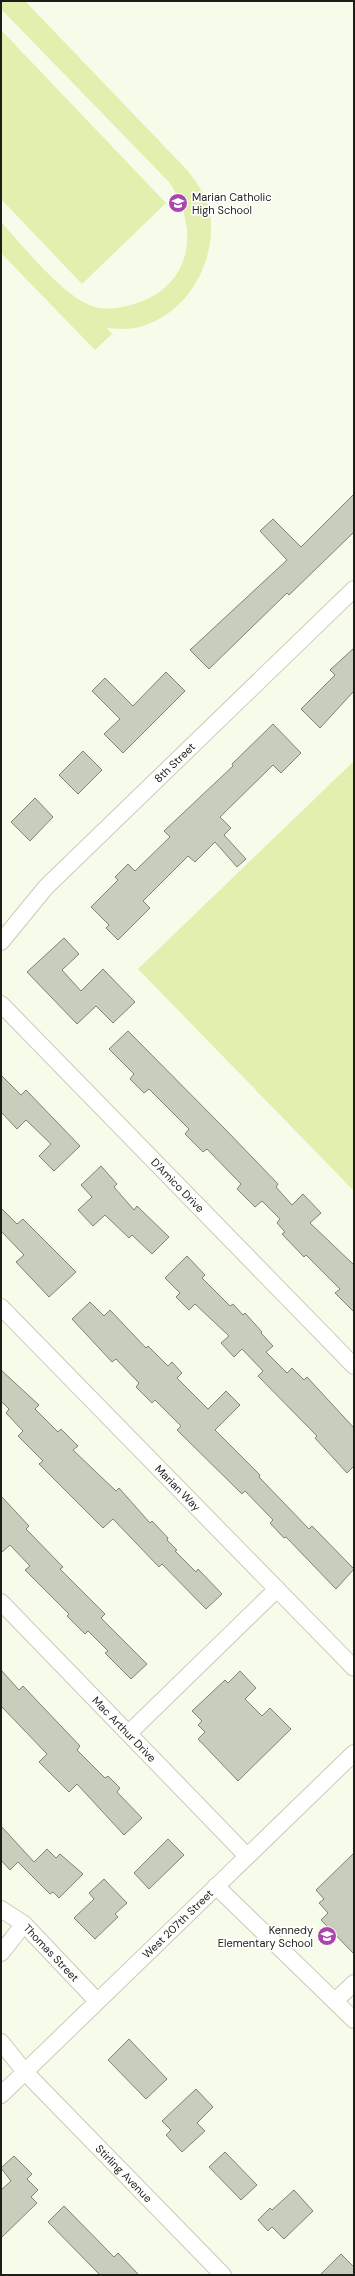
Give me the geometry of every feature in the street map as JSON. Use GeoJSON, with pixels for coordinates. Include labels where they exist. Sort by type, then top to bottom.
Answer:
{"type":"FeatureCollection","features":[{"type":"Feature","properties":{"kind":"street","name":"8th Street"},"geometry":{"type":"LineString","coordinates":[[1,942],[46,887],[354,589]]}},
{"type":"Feature","properties":{"kind":"street","name":"D'Amico Drive"},"geometry":{"type":"LineString","coordinates":[[1,1004],[354,1366]]}},
{"type":"Feature","properties":{"kind":"street","name":"Marian Way"},"geometry":{"type":"LineString","coordinates":[[1,1307],[354,1668]]}},
{"type":"Feature","properties":{"kind":"street"},"geometry":{"type":"LineString","coordinates":[[129,1733],[277,1589]]}},
{"type":"Feature","properties":{"kind":"street","name":"Mac Arthur Drive"},"geometry":{"type":"LineString","coordinates":[[1,1602],[247,1856]]}},
{"type":"Feature","properties":{"kind":"street","name":"West 207th Street"},"geometry":{"type":"LineString","coordinates":[[1,2095],[354,1753]]}},
{"type":"Feature","properties":{"kind":"street"},"geometry":{"type":"LineString","coordinates":[[216,1886],[354,2020]]}},
{"type":"Feature","properties":{"kind":"street","name":"Thomas Street"},"geometry":{"type":"LineString","coordinates":[[1,1909],[24,1924],[97,2001]]}},
{"type":"Feature","properties":{"kind":"street"},"geometry":{"type":"LineString","coordinates":[[1,1953],[24,1924]]}},
{"type":"Feature","properties":{"kind":"street"},"geometry":{"type":"LineString","coordinates":[[335,2001],[354,1983]]}},
{"type":"Feature","properties":{"kind":"street","name":"Stirling Avenue"},"geometry":{"type":"LineString","coordinates":[[1,2042],[25,2072],[223,2275]]}},
{"type":"Feature","properties":{"kind":"green space"},"geometry":{"type":"Polygon","coordinates":[[[1,1],[25,1],[188,171],[208,203],[211,226],[210,245],[198,279],[188,295],[175,308],[160,319],[143,326],[130,329],[107,328],[112,334],[95,350],[1,253],[1,222],[32,257],[68,292],[92,306],[108,309],[134,304],[153,296],[168,284],[179,270],[185,254],[187,236],[185,218],[179,200],[169,182],[1,9],[1,1]]]}},
{"type":"Feature","properties":{"kind":"green space"},"geometry":{"type":"Polygon","coordinates":[[[1,30],[166,203],[82,284],[1,199],[1,30]]]}},
{"type":"Feature","properties":{"kind":"green space"},"geometry":{"type":"Polygon","coordinates":[[[354,761],[354,1191],[138,969],[354,761]]]}},
{"type":"Feature","properties":{"kind":"building"},"geometry":{"type":"Polygon","coordinates":[[[354,494],[354,532],[289,595],[287,593],[209,669],[190,650],[287,560],[260,531],[273,519],[301,547],[354,494]]]}},
{"type":"Feature","properties":{"kind":"building"},"geometry":{"type":"Polygon","coordinates":[[[354,648],[354,691],[320,728],[301,709],[335,675],[330,670],[354,648]]]}},
{"type":"Feature","properties":{"kind":"building"},"geometry":{"type":"Polygon","coordinates":[[[166,672],[185,691],[123,753],[104,734],[120,719],[92,691],[105,678],[133,706],[166,672]]]}},
{"type":"Feature","properties":{"kind":"building"},"geometry":{"type":"Polygon","coordinates":[[[273,724],[301,753],[281,773],[273,765],[220,817],[231,828],[224,835],[246,859],[237,867],[215,842],[195,862],[188,856],[143,901],[150,908],[118,940],[106,928],[109,925],[91,907],[118,880],[115,877],[128,864],[135,871],[170,837],[164,831],[233,766],[232,764],[273,724]]]}},
{"type":"Feature","properties":{"kind":"building"},"geometry":{"type":"Polygon","coordinates":[[[83,751],[102,770],[78,794],[59,775],[83,751]]]}},
{"type":"Feature","properties":{"kind":"building"},"geometry":{"type":"Polygon","coordinates":[[[35,798],[53,817],[30,841],[11,822],[35,798]]]}},
{"type":"Feature","properties":{"kind":"building"},"geometry":{"type":"Polygon","coordinates":[[[64,938],[79,954],[62,970],[81,991],[103,969],[135,1002],[113,1023],[96,1006],[77,1024],[27,972],[64,938]]]}},
{"type":"Feature","properties":{"kind":"building"},"geometry":{"type":"Polygon","coordinates":[[[128,1031],[278,1184],[276,1187],[292,1205],[303,1194],[321,1213],[310,1223],[354,1265],[354,1312],[335,1293],[340,1289],[306,1255],[304,1257],[282,1234],[285,1232],[277,1223],[280,1219],[262,1201],[255,1207],[237,1189],[241,1184],[207,1149],[203,1152],[185,1134],[189,1129],[149,1089],[144,1093],[130,1079],[134,1074],[109,1049],[128,1031]]]}},
{"type":"Feature","properties":{"kind":"building"},"geometry":{"type":"Polygon","coordinates":[[[1,1075],[21,1095],[26,1090],[80,1146],[54,1171],[39,1156],[51,1144],[26,1120],[17,1129],[1,1112],[1,1075]]]}},
{"type":"Feature","properties":{"kind":"building"},"geometry":{"type":"Polygon","coordinates":[[[101,1166],[117,1184],[114,1187],[134,1210],[137,1206],[169,1237],[152,1254],[132,1235],[129,1238],[105,1215],[93,1226],[78,1210],[92,1197],[81,1185],[101,1166]]]}},
{"type":"Feature","properties":{"kind":"building"},"geometry":{"type":"Polygon","coordinates":[[[1,1208],[17,1224],[23,1219],[76,1272],[49,1297],[16,1262],[24,1255],[1,1231],[1,1208]]]}},
{"type":"Feature","properties":{"kind":"building"},"geometry":{"type":"Polygon","coordinates":[[[187,1256],[205,1275],[202,1278],[230,1306],[233,1304],[243,1315],[245,1313],[262,1332],[261,1333],[273,1346],[266,1352],[287,1373],[292,1368],[304,1380],[307,1377],[354,1428],[354,1466],[347,1473],[315,1438],[317,1436],[258,1376],[263,1371],[242,1349],[234,1357],[221,1343],[229,1336],[195,1304],[189,1310],[176,1297],[180,1293],[165,1278],[187,1256]]]}},
{"type":"Feature","properties":{"kind":"building"},"geometry":{"type":"Polygon","coordinates":[[[90,1302],[104,1316],[110,1310],[146,1348],[148,1346],[168,1366],[172,1362],[182,1373],[177,1378],[208,1409],[226,1391],[240,1405],[215,1430],[260,1475],[259,1477],[309,1529],[312,1526],[354,1569],[336,1589],[286,1537],[284,1538],[270,1523],[273,1520],[245,1491],[242,1494],[177,1430],[181,1426],[155,1400],[152,1403],[136,1387],[139,1383],[116,1359],[112,1362],[72,1319],[90,1302]]]}},
{"type":"Feature","properties":{"kind":"building"},"geometry":{"type":"Polygon","coordinates":[[[1,1370],[39,1405],[35,1409],[58,1432],[61,1429],[78,1446],[73,1450],[116,1491],[119,1488],[150,1523],[152,1521],[168,1538],[167,1540],[177,1550],[175,1551],[196,1572],[198,1569],[222,1594],[206,1609],[162,1564],[159,1567],[113,1519],[103,1528],[39,1464],[43,1461],[18,1436],[23,1431],[6,1413],[9,1409],[1,1401],[1,1370]]]}},
{"type":"Feature","properties":{"kind":"building"},"geometry":{"type":"Polygon","coordinates":[[[1,1496],[29,1526],[26,1529],[63,1567],[60,1569],[105,1614],[101,1618],[147,1664],[131,1679],[105,1653],[108,1651],[88,1631],[85,1634],[67,1616],[69,1614],[25,1570],[30,1566],[10,1545],[1,1553],[1,1496]]]}},
{"type":"Feature","properties":{"kind":"building"},"geometry":{"type":"Polygon","coordinates":[[[1,1670],[19,1690],[23,1686],[80,1746],[77,1750],[105,1778],[108,1776],[120,1788],[117,1792],[142,1818],[124,1835],[77,1784],[69,1792],[39,1762],[47,1754],[1,1706],[1,1670]]]}},
{"type":"Feature","properties":{"kind":"building"},"geometry":{"type":"Polygon","coordinates":[[[240,1671],[256,1688],[245,1699],[262,1716],[270,1708],[291,1729],[238,1781],[198,1739],[205,1732],[198,1725],[202,1721],[192,1711],[225,1680],[228,1683],[240,1671]]]}},
{"type":"Feature","properties":{"kind":"building"},"geometry":{"type":"Polygon","coordinates":[[[1,1826],[34,1862],[47,1849],[56,1858],[60,1854],[83,1874],[59,1898],[53,1892],[50,1894],[18,1862],[10,1870],[1,1860],[1,1826]]]}},
{"type":"Feature","properties":{"kind":"building"},"geometry":{"type":"Polygon","coordinates":[[[168,1839],[184,1855],[149,1889],[134,1873],[168,1839]]]}},
{"type":"Feature","properties":{"kind":"building"},"geometry":{"type":"Polygon","coordinates":[[[354,1853],[354,1954],[321,1920],[328,1913],[319,1903],[324,1899],[316,1890],[354,1853]]]}},
{"type":"Feature","properties":{"kind":"building"},"geometry":{"type":"Polygon","coordinates":[[[104,1879],[127,1903],[115,1914],[118,1917],[95,1939],[74,1918],[94,1899],[89,1893],[104,1879]]]}},
{"type":"Feature","properties":{"kind":"building"},"geometry":{"type":"Polygon","coordinates":[[[129,2039],[167,2079],[146,2099],[108,2060],[129,2039]]]}},
{"type":"Feature","properties":{"kind":"building"},"geometry":{"type":"Polygon","coordinates":[[[196,2089],[213,2107],[197,2123],[205,2131],[182,2152],[166,2135],[171,2130],[162,2121],[196,2089]]]}},
{"type":"Feature","properties":{"kind":"building"},"geometry":{"type":"Polygon","coordinates":[[[225,2152],[257,2185],[241,2200],[209,2167],[225,2152]]]}},
{"type":"Feature","properties":{"kind":"building"},"geometry":{"type":"Polygon","coordinates":[[[14,2156],[32,2174],[27,2179],[38,2190],[31,2197],[37,2203],[1,2238],[1,2190],[11,2181],[1,2168],[14,2156]]]}},
{"type":"Feature","properties":{"kind":"building"},"geometry":{"type":"Polygon","coordinates":[[[294,2190],[313,2211],[284,2239],[272,2227],[268,2231],[258,2220],[270,2208],[272,2210],[294,2190]]]}},
{"type":"Feature","properties":{"kind":"building"},"geometry":{"type":"Polygon","coordinates":[[[64,2206],[114,2257],[118,2253],[139,2275],[100,2275],[48,2222],[64,2206]]]}},
{"type":"Feature","properties":{"kind":"building"},"geometry":{"type":"Polygon","coordinates":[[[341,2254],[354,2267],[354,2275],[320,2275],[341,2254]]]}},
{"type":"Feature","properties":{"kind":"place","name":"Marian Catholic High School"},"geometry":{"type":"Point","coordinates":[178,203]}},
{"type":"Feature","properties":{"kind":"place","name":"Kennedy Elementary School"},"geometry":{"type":"Point","coordinates":[327,1936]}}]}
